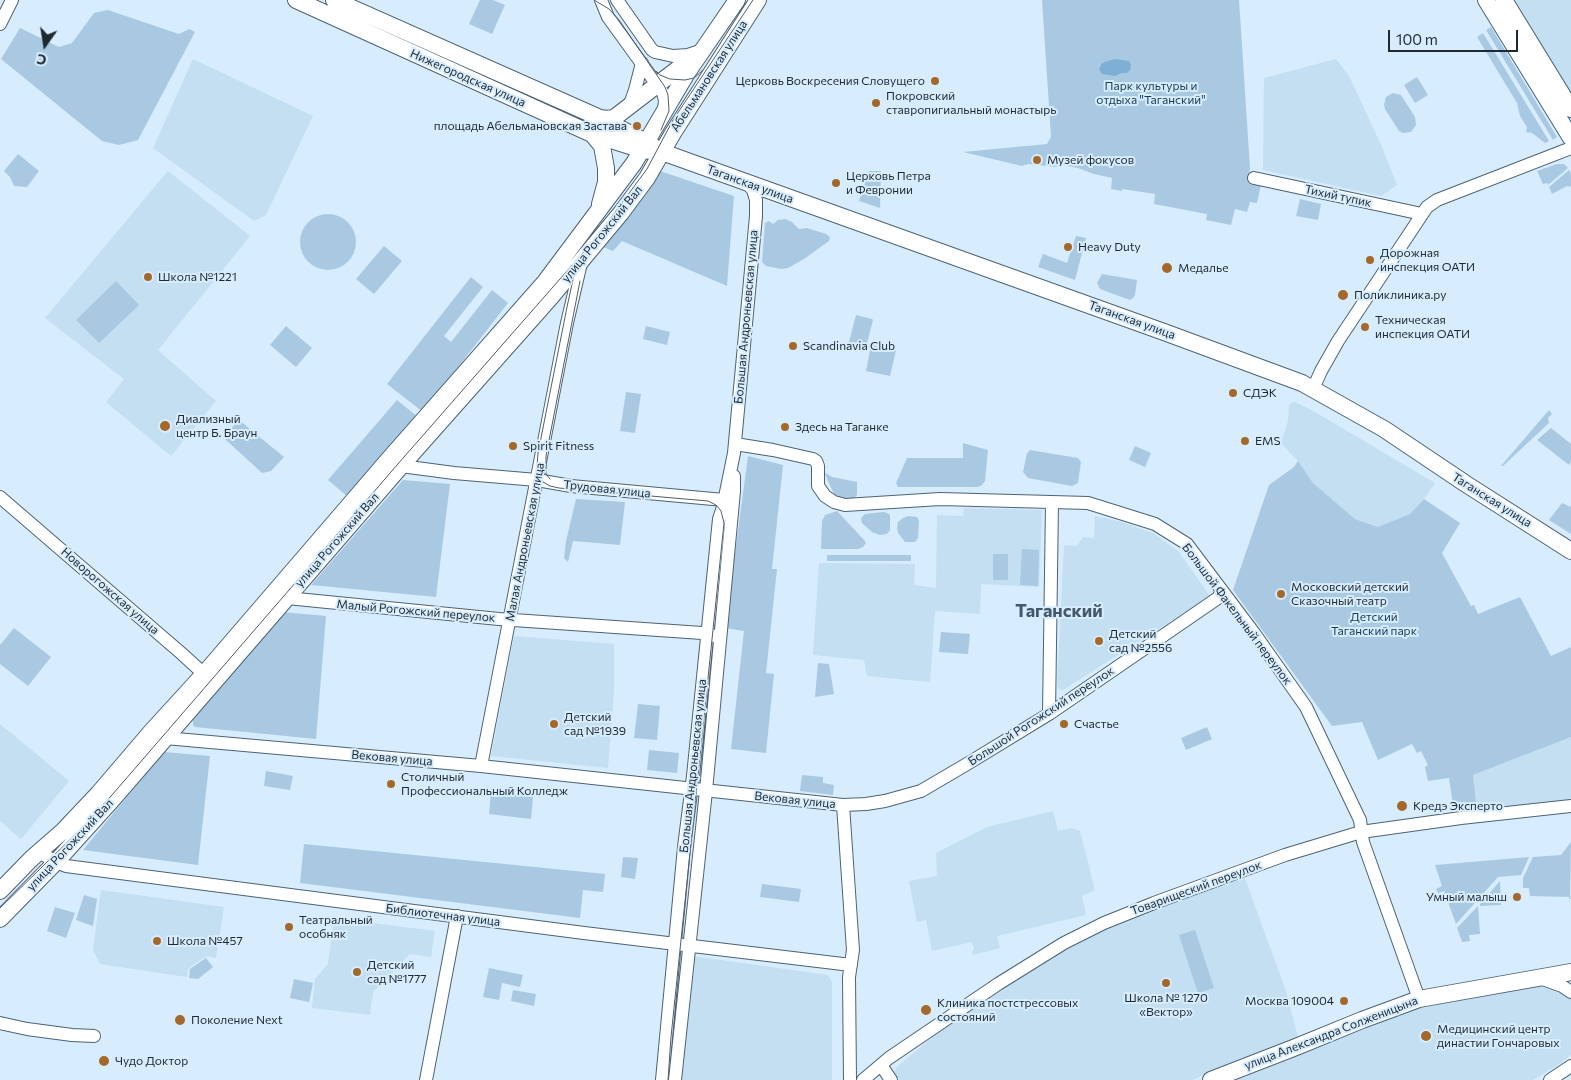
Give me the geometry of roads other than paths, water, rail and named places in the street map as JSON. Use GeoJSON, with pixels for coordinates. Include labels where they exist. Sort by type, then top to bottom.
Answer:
{"type":"FeatureCollection","features":[{"type":"Feature","properties":{"kind":"main road","name":"Нижегородская улица"},"geometry":{"type":"LineString","coordinates":[[296,0],[592,134],[644,146]]}},
{"type":"Feature","properties":{"kind":"main road","name":"Нижегородская улица"},"geometry":{"type":"LineString","coordinates":[[334,0],[600,118],[644,146]]}},
{"type":"Feature","properties":{"kind":"main road","name":"Абельмановская улица"},"geometry":{"type":"LineString","coordinates":[[644,146],[705,46],[737,0]]}},
{"type":"Feature","properties":{"kind":"main road","name":"Абельмановская улица"},"geometry":{"type":"LineString","coordinates":[[662,152],[672,132],[758,0]]}},
{"type":"Feature","properties":{"kind":"main road"},"geometry":{"type":"LineString","coordinates":[[1486,0],[1571,138]]}},
{"type":"Feature","properties":{"kind":"main road"},"geometry":{"type":"LineString","coordinates":[[1504,0],[1571,109]]}},
{"type":"Feature","properties":{"kind":"main road"},"geometry":{"type":"LineString","coordinates":[[600,118],[614,118],[705,46]]}},
{"type":"Feature","properties":{"kind":"main road"},"geometry":{"type":"LineString","coordinates":[[592,134],[599,140],[602,146],[606,168],[604,194],[595,215]]}},
{"type":"Feature","properties":{"kind":"main road"},"geometry":{"type":"LineString","coordinates":[[644,146],[662,152]]}},
{"type":"Feature","properties":{"kind":"main road","name":"улица Рогожский Вал"},"geometry":{"type":"LineString","coordinates":[[0,891],[158,735],[205,692],[281,595],[545,282],[644,146]]}},
{"type":"Feature","properties":{"kind":"main road","name":"Таганская улица"},"geometry":{"type":"LineString","coordinates":[[662,152],[1156,329],[1274,372],[1313,389],[1384,429],[1571,551]]}},
{"type":"Feature","properties":{"kind":"main road","name":"улица Рогожский Вал"},"geometry":{"type":"LineString","coordinates":[[395,462],[551,297],[621,213],[647,178],[662,152]]}},
{"type":"Feature","properties":{"kind":"main road","name":"улица Рогожский Вал"},"geometry":{"type":"LineString","coordinates":[[0,919],[56,862],[112,800],[204,674],[281,595]]}},
{"type":"Feature","properties":{"kind":"main road","name":"улица Александра Солженицына"},"geometry":{"type":"LineString","coordinates":[[1211,1080],[1419,999],[1571,972]]}},
{"type":"Feature","properties":{"kind":"street"},"geometry":{"type":"LineString","coordinates":[[0,24],[12,0]]}},
{"type":"Feature","properties":{"kind":"street"},"geometry":{"type":"LineString","coordinates":[[594,0],[658,84],[665,100],[664,111]]}},
{"type":"Feature","properties":{"kind":"street"},"geometry":{"type":"LineString","coordinates":[[602,0],[608,17]]}},
{"type":"Feature","properties":{"kind":"street"},"geometry":{"type":"LineString","coordinates":[[617,0],[655,52],[681,56],[696,52],[705,46]]}},
{"type":"Feature","properties":{"kind":"street"},"geometry":{"type":"LineString","coordinates":[[629,106],[636,90],[642,63]]}},
{"type":"Feature","properties":{"kind":"street"},"geometry":{"type":"LineString","coordinates":[[1313,389],[1338,341],[1427,207],[1437,200],[1571,148]]}},
{"type":"Feature","properties":{"kind":"street","name":"Тихий тупик"},"geometry":{"type":"LineString","coordinates":[[1254,178],[1422,214]]}},
{"type":"Feature","properties":{"kind":"street","name":"Большая Андроньевская улица"},"geometry":{"type":"LineString","coordinates":[[675,1080],[706,791],[734,492],[735,449],[756,216],[756,200],[753,190],[747,182]]}},
{"type":"Feature","properties":{"kind":"street","name":"Малая Андроньевская улица"},"geometry":{"type":"LineString","coordinates":[[481,766],[567,323],[582,259]]}},
{"type":"Feature","properties":{"kind":"street","name":"Большая Андроньевская улица"},"geometry":{"type":"LineString","coordinates":[[662,1080],[718,519],[735,449]]}},
{"type":"Feature","properties":{"kind":"street","name":"Большой Факельный переулок"},"geometry":{"type":"LineString","coordinates":[[735,449],[773,450],[813,458],[818,466],[818,486],[834,502],[845,505],[940,499],[1088,503],[1155,524],[1187,544],[1254,633],[1306,707],[1360,820],[1363,842],[1419,999]]}},
{"type":"Feature","properties":{"kind":"street","name":"Трудовая улица"},"geometry":{"type":"LineString","coordinates":[[395,462],[454,473],[724,500]]}},
{"type":"Feature","properties":{"kind":"street","name":"Новорогожская улица"},"geometry":{"type":"LineString","coordinates":[[0,497],[204,674]]}},
{"type":"Feature","properties":{"kind":"street"},"geometry":{"type":"LineString","coordinates":[[1049,714],[1052,503]]}},
{"type":"Feature","properties":{"kind":"street","name":"Большой Рогожский переулок"},"geometry":{"type":"LineString","coordinates":[[843,805],[879,802],[921,791],[1049,714],[1218,598],[1222,591]]}},
{"type":"Feature","properties":{"kind":"street","name":"Малый Рогожский переулок"},"geometry":{"type":"LineString","coordinates":[[281,595],[510,620],[721,636]]}},
{"type":"Feature","properties":{"kind":"street"},"geometry":{"type":"LineString","coordinates":[[204,674],[207,684],[205,692]]}},
{"type":"Feature","properties":{"kind":"street","name":"Вековая улица"},"geometry":{"type":"LineString","coordinates":[[158,735],[481,766],[843,805]]}},
{"type":"Feature","properties":{"kind":"street"},"geometry":{"type":"LineString","coordinates":[[843,805],[853,950],[848,977],[850,1080]]}},
{"type":"Feature","properties":{"kind":"street","name":"Товарищеский переулок"},"geometry":{"type":"LineString","coordinates":[[863,1080],[880,1065],[1004,979],[1064,943],[1091,929],[1203,884],[1361,832],[1461,818],[1571,806]]}},
{"type":"Feature","properties":{"kind":"street","name":"Библиотечная улица"},"geometry":{"type":"LineString","coordinates":[[39,852],[66,866],[675,945],[851,965]]}},
{"type":"Feature","properties":{"kind":"street"},"geometry":{"type":"LineString","coordinates":[[426,1080],[457,916]]}},
{"type":"Feature","properties":{"kind":"street"},"geometry":{"type":"LineString","coordinates":[[1540,978],[1562,986],[1571,992]]}},
{"type":"Feature","properties":{"kind":"street"},"geometry":{"type":"LineString","coordinates":[[0,1023],[27,1029],[94,1036]]}},
{"type":"Feature","properties":{"kind":"street"},"geometry":{"type":"LineString","coordinates":[[880,1065],[891,1080]]}},
{"type":"Feature","properties":{"kind":"street"},"geometry":{"type":"LineString","coordinates":[[1550,1080],[1571,1066]]}},
{"type":"Feature","properties":{"kind":"tram line"},"geometry":{"type":"LineString","coordinates":[[594,0],[609,9],[619,20],[665,87],[668,95],[669,111],[661,130]]}},
{"type":"Feature","properties":{"kind":"tram line"},"geometry":{"type":"LineString","coordinates":[[0,908],[84,826],[112,795],[595,239],[647,169],[673,120],[753,0]]}},
{"type":"Feature","properties":{"kind":"tram line"},"geometry":{"type":"LineString","coordinates":[[656,71],[670,79],[685,80],[694,78],[703,70]]}},
{"type":"Feature","properties":{"kind":"tram line"},"geometry":{"type":"LineString","coordinates":[[577,261],[538,453],[537,466],[540,478],[550,486],[559,488],[708,501],[716,505],[721,511],[724,523],[668,1080]]}},
{"type":"Feature","properties":{"kind":"tram line"},"geometry":{"type":"LineString","coordinates":[[550,479],[546,474],[546,456],[580,281]]}},
{"type":"Feature","properties":{"kind":"place","name":"Церковь Воскресения Словущего"},"geometry":{"type":"Point","coordinates":[935,81]}},
{"type":"Feature","properties":{"kind":"place","name":"Покровский ставропигиальный монастырь"},"geometry":{"type":"Point","coordinates":[876,103]}},
{"type":"Feature","properties":{"kind":"place","name":"площадь Абельмановская Застава"},"geometry":{"type":"Point","coordinates":[637,126]}},
{"type":"Feature","properties":{"kind":"place","name":"Музей фокусов"},"geometry":{"type":"Point","coordinates":[1037,160]}},
{"type":"Feature","properties":{"kind":"place","name":"Церковь Петра и Февронии"},"geometry":{"type":"Point","coordinates":[836,183]}},
{"type":"Feature","properties":{"kind":"place","name":"Heavy Duty"},"geometry":{"type":"Point","coordinates":[1068,247]}},
{"type":"Feature","properties":{"kind":"place","name":"Дорожная инспекция ОАТИ"},"geometry":{"type":"Point","coordinates":[1370,260]}},
{"type":"Feature","properties":{"kind":"place","name":"Медалье"},"geometry":{"type":"Point","coordinates":[1167,268]}},
{"type":"Feature","properties":{"kind":"place","name":"Школа №1221"},"geometry":{"type":"Point","coordinates":[148,277]}},
{"type":"Feature","properties":{"kind":"place","name":"Поликлиника.ру"},"geometry":{"type":"Point","coordinates":[1343,295]}},
{"type":"Feature","properties":{"kind":"place","name":"Техническая инспекция ОАТИ"},"geometry":{"type":"Point","coordinates":[1365,327]}},
{"type":"Feature","properties":{"kind":"place","name":"Scandinavia Club"},"geometry":{"type":"Point","coordinates":[793,346]}},
{"type":"Feature","properties":{"kind":"place","name":"СДЭК"},"geometry":{"type":"Point","coordinates":[1233,393]}},
{"type":"Feature","properties":{"kind":"place","name":"Диализный центр Б. Браун"},"geometry":{"type":"Point","coordinates":[165,426]}},
{"type":"Feature","properties":{"kind":"place","name":"Здесь на Таганке"},"geometry":{"type":"Point","coordinates":[785,427]}},
{"type":"Feature","properties":{"kind":"place","name":"EMS"},"geometry":{"type":"Point","coordinates":[1245,441]}},
{"type":"Feature","properties":{"kind":"place","name":"Spirit Fitness"},"geometry":{"type":"Point","coordinates":[513,446]}},
{"type":"Feature","properties":{"kind":"place","name":"Московский детский Сказочный театр"},"geometry":{"type":"Point","coordinates":[1281,594]}},
{"type":"Feature","properties":{"kind":"place","name":"Детский сад №2556"},"geometry":{"type":"Point","coordinates":[1099,641]}},
{"type":"Feature","properties":{"kind":"place","name":"Детский сад №1939"},"geometry":{"type":"Point","coordinates":[554,724]}},
{"type":"Feature","properties":{"kind":"place","name":"Счастье"},"geometry":{"type":"Point","coordinates":[1064,724]}},
{"type":"Feature","properties":{"kind":"place","name":"Столичный Профессиональный Колледж"},"geometry":{"type":"Point","coordinates":[391,784]}},
{"type":"Feature","properties":{"kind":"place","name":"Кредэ Эксперто"},"geometry":{"type":"Point","coordinates":[1402,806]}},
{"type":"Feature","properties":{"kind":"place","name":"Умный малыш"},"geometry":{"type":"Point","coordinates":[1517,897]}},
{"type":"Feature","properties":{"kind":"place","name":"Театральный особняк"},"geometry":{"type":"Point","coordinates":[289,927]}},
{"type":"Feature","properties":{"kind":"place","name":"Школа №457"},"geometry":{"type":"Point","coordinates":[157,941]}},
{"type":"Feature","properties":{"kind":"place","name":"Детский сад №1777"},"geometry":{"type":"Point","coordinates":[357,972]}},
{"type":"Feature","properties":{"kind":"place","name":"Школа № 1270 «Вектор»"},"geometry":{"type":"Point","coordinates":[1166,983]}},
{"type":"Feature","properties":{"kind":"place","name":"Москва 109004"},"geometry":{"type":"Point","coordinates":[1344,1001]}},
{"type":"Feature","properties":{"kind":"place","name":"Клиника постстрессовых состояний"},"geometry":{"type":"Point","coordinates":[926,1010]}},
{"type":"Feature","properties":{"kind":"place","name":"Поколение Next"},"geometry":{"type":"Point","coordinates":[180,1020]}},
{"type":"Feature","properties":{"kind":"place","name":"Медицинский центр династии Гончаровых"},"geometry":{"type":"Point","coordinates":[1426,1036]}},
{"type":"Feature","properties":{"kind":"place","name":"Чудо Доктор"},"geometry":{"type":"Point","coordinates":[104,1061]}},
{"type":"Feature","properties":{"kind":"district","name":"Таганский"},"geometry":{"type":"Point","coordinates":[1059,611]}},
{"type":"Feature","properties":{"kind":"park label","name":"Парк культуры и отдыха \"Таганский\""},"geometry":{"type":"Point","coordinates":[1151,93]}},
{"type":"Feature","properties":{"kind":"park label","name":"Детский Таганский парк"},"geometry":{"type":"Point","coordinates":[1374,624]}}]}
